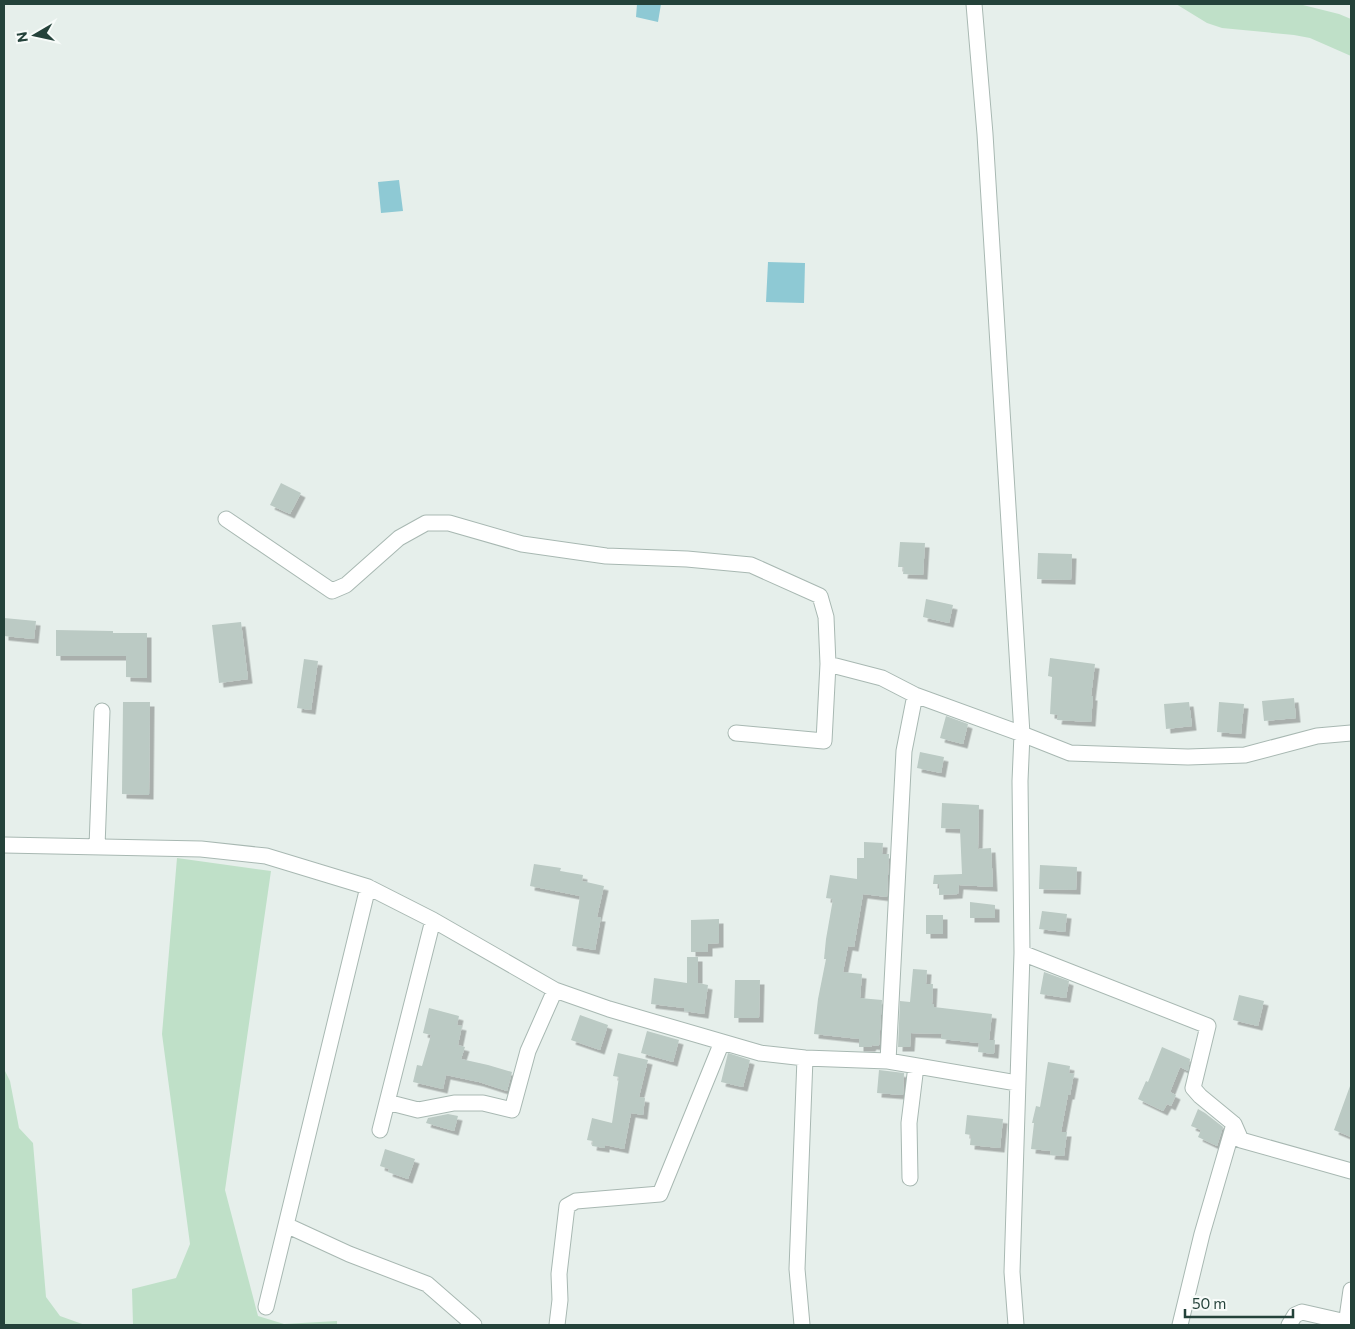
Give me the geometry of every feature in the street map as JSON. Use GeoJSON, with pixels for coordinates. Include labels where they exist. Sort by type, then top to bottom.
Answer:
{"type":"FeatureCollection","features":[{"type":"Feature","properties":{"kind":"street"},"geometry":{"type":"LineString","coordinates":[[974,4],[985,134],[1022,734],[1020,781],[1022,953],[1012,1272],[1016,1325]]}},
{"type":"Feature","properties":{"kind":"street"},"geometry":{"type":"LineString","coordinates":[[226,519],[332,591],[346,585],[399,538],[426,523],[449,523],[522,544],[606,556],[751,565],[820,596],[826,617],[828,664],[824,741],[736,733]]}},
{"type":"Feature","properties":{"kind":"street"},"geometry":{"type":"LineString","coordinates":[[828,664],[882,678],[915,695],[1070,753],[1188,757],[1245,755],[1317,736],[1351,733]]}},
{"type":"Feature","properties":{"kind":"street"},"geometry":{"type":"LineString","coordinates":[[888,1061],[904,751],[915,695]]}},
{"type":"Feature","properties":{"kind":"street"},"geometry":{"type":"LineString","coordinates":[[96,847],[102,711]]}},
{"type":"Feature","properties":{"kind":"street"},"geometry":{"type":"LineString","coordinates":[[4,845],[201,849],[266,856],[368,887],[433,920],[555,990],[609,1009],[760,1053],[805,1058],[888,1061],[1017,1083]]}},
{"type":"Feature","properties":{"kind":"street"},"geometry":{"type":"LineString","coordinates":[[266,1307],[368,887]]}},
{"type":"Feature","properties":{"kind":"street"},"geometry":{"type":"LineString","coordinates":[[380,1130],[433,920]]}},
{"type":"Feature","properties":{"kind":"street"},"geometry":{"type":"LineString","coordinates":[[1022,953],[1208,1026],[1193,1088],[1234,1124],[1241,1140],[1351,1171]]}},
{"type":"Feature","properties":{"kind":"street"},"geometry":{"type":"LineString","coordinates":[[387,1102],[418,1110],[454,1103],[483,1103],[512,1110],[528,1051],[555,990]]}},
{"type":"Feature","properties":{"kind":"street"},"geometry":{"type":"LineString","coordinates":[[557,1325],[560,1300],[559,1274],[567,1206],[576,1201],[660,1194],[722,1042]]}},
{"type":"Feature","properties":{"kind":"street"},"geometry":{"type":"LineString","coordinates":[[802,1325],[797,1269],[805,1058]]}},
{"type":"Feature","properties":{"kind":"street"},"geometry":{"type":"LineString","coordinates":[[910,1178],[909,1123],[916,1066]]}},
{"type":"Feature","properties":{"kind":"street"},"geometry":{"type":"LineString","coordinates":[[1180,1325],[1202,1234],[1234,1124]]}},
{"type":"Feature","properties":{"kind":"street"},"geometry":{"type":"LineString","coordinates":[[286,1224],[349,1254],[427,1284],[474,1325]]}},
{"type":"Feature","properties":{"kind":"street"},"geometry":{"type":"LineString","coordinates":[[1289,1325],[1295,1314],[1302,1312],[1346,1324],[1351,1290]]}},
{"type":"Feature","properties":{"kind":"green space"},"geometry":{"type":"Polygon","coordinates":[[[1176,4],[1299,4],[1339,14],[1351,19],[1351,56],[1310,38],[1222,28],[1207,23],[1176,4]]]}},
{"type":"Feature","properties":{"kind":"green space"},"geometry":{"type":"Polygon","coordinates":[[[177,858],[271,871],[225,1190],[258,1316],[284,1324],[337,1321],[337,1325],[133,1325],[132,1289],[176,1278],[190,1244],[162,1034],[177,858]]]}},
{"type":"Feature","properties":{"kind":"green space"},"geometry":{"type":"Polygon","coordinates":[[[4,1069],[10,1081],[19,1128],[33,1143],[46,1297],[60,1316],[85,1325],[4,1325],[4,1069]]]}},
{"type":"Feature","properties":{"kind":"water"},"geometry":{"type":"Polygon","coordinates":[[[637,4],[661,4],[658,22],[636,17],[637,4]]]}},
{"type":"Feature","properties":{"kind":"water"},"geometry":{"type":"Polygon","coordinates":[[[399,180],[403,211],[381,213],[378,182],[399,180]]]}},
{"type":"Feature","properties":{"kind":"water"},"geometry":{"type":"Polygon","coordinates":[[[768,262],[805,263],[804,303],[766,302],[768,262]]]}},
{"type":"Feature","properties":{"kind":"building"},"geometry":{"type":"Polygon","coordinates":[[[281,483],[301,493],[290,514],[270,505],[281,483]]]}},
{"type":"Feature","properties":{"kind":"building"},"geometry":{"type":"Polygon","coordinates":[[[900,542],[925,543],[923,575],[903,574],[904,567],[898,567],[900,542]]]}},
{"type":"Feature","properties":{"kind":"building"},"geometry":{"type":"Polygon","coordinates":[[[1038,553],[1072,554],[1071,580],[1037,579],[1038,553]]]}},
{"type":"Feature","properties":{"kind":"building"},"geometry":{"type":"Polygon","coordinates":[[[926,599],[953,605],[949,623],[923,617],[926,599]]]}},
{"type":"Feature","properties":{"kind":"building"},"geometry":{"type":"Polygon","coordinates":[[[4,618],[36,621],[34,639],[4,636],[4,618]]]}},
{"type":"Feature","properties":{"kind":"building"},"geometry":{"type":"Polygon","coordinates":[[[241,622],[248,679],[219,683],[212,625],[241,622]]]}},
{"type":"Feature","properties":{"kind":"building"},"geometry":{"type":"Polygon","coordinates":[[[56,630],[147,633],[147,678],[126,677],[126,656],[56,656],[56,630]]]}},
{"type":"Feature","properties":{"kind":"building"},"geometry":{"type":"Polygon","coordinates":[[[1050,658],[1095,664],[1091,696],[1093,696],[1091,722],[1057,720],[1058,715],[1050,714],[1052,677],[1048,676],[1050,658]]]}},
{"type":"Feature","properties":{"kind":"building"},"geometry":{"type":"Polygon","coordinates":[[[304,659],[318,661],[311,710],[297,708],[304,659]]]}},
{"type":"Feature","properties":{"kind":"building"},"geometry":{"type":"Polygon","coordinates":[[[1294,698],[1296,718],[1264,721],[1262,701],[1294,698]]]}},
{"type":"Feature","properties":{"kind":"building"},"geometry":{"type":"Polygon","coordinates":[[[123,702],[150,702],[149,795],[122,794],[123,702]]]}},
{"type":"Feature","properties":{"kind":"building"},"geometry":{"type":"Polygon","coordinates":[[[1189,702],[1192,726],[1166,729],[1164,704],[1189,702]]]}},
{"type":"Feature","properties":{"kind":"building"},"geometry":{"type":"Polygon","coordinates":[[[1219,702],[1244,704],[1241,734],[1217,732],[1219,702]]]}},
{"type":"Feature","properties":{"kind":"building"},"geometry":{"type":"Polygon","coordinates":[[[946,716],[968,724],[963,744],[940,738],[946,716]]]}},
{"type":"Feature","properties":{"kind":"building"},"geometry":{"type":"Polygon","coordinates":[[[920,752],[944,757],[941,773],[917,768],[920,752]]]}},
{"type":"Feature","properties":{"kind":"building"},"geometry":{"type":"Polygon","coordinates":[[[942,803],[979,805],[978,849],[991,848],[993,887],[959,885],[958,894],[939,895],[939,884],[933,884],[934,875],[962,874],[960,829],[941,828],[942,803]]]}},
{"type":"Feature","properties":{"kind":"building"},"geometry":{"type":"Polygon","coordinates":[[[864,842],[883,843],[882,854],[889,854],[887,897],[863,894],[854,947],[848,946],[843,972],[862,974],[860,998],[882,1000],[879,1046],[872,1045],[871,1047],[859,1047],[859,1039],[814,1034],[833,899],[826,898],[830,875],[857,879],[857,858],[864,858],[864,842]]]}},
{"type":"Feature","properties":{"kind":"building"},"geometry":{"type":"Polygon","coordinates":[[[534,864],[561,868],[560,871],[583,875],[582,881],[604,886],[597,917],[601,917],[595,950],[572,946],[580,896],[530,886],[534,864]]]}},
{"type":"Feature","properties":{"kind":"building"},"geometry":{"type":"Polygon","coordinates":[[[1040,865],[1077,867],[1076,890],[1039,889],[1040,865]]]}},
{"type":"Feature","properties":{"kind":"building"},"geometry":{"type":"Polygon","coordinates":[[[970,902],[995,905],[995,918],[970,918],[970,902]]]}},
{"type":"Feature","properties":{"kind":"building"},"geometry":{"type":"Polygon","coordinates":[[[1042,911],[1067,914],[1065,932],[1039,929],[1042,911]]]}},
{"type":"Feature","properties":{"kind":"building"},"geometry":{"type":"Polygon","coordinates":[[[926,915],[943,915],[943,934],[926,934],[926,915]]]}},
{"type":"Feature","properties":{"kind":"building"},"geometry":{"type":"Polygon","coordinates":[[[719,919],[719,943],[708,944],[708,952],[691,952],[691,920],[719,919]]]}},
{"type":"Feature","properties":{"kind":"building"},"geometry":{"type":"Polygon","coordinates":[[[687,957],[698,957],[698,983],[708,985],[704,1014],[684,1011],[684,1008],[651,1004],[654,978],[687,983],[687,957]]]}},
{"type":"Feature","properties":{"kind":"building"},"geometry":{"type":"Polygon","coordinates":[[[913,969],[927,970],[926,984],[933,984],[932,1004],[934,1004],[934,1007],[992,1014],[989,1040],[995,1040],[994,1054],[978,1052],[979,1043],[941,1039],[942,1034],[911,1033],[910,1047],[898,1047],[900,1001],[910,1002],[913,969]]]}},
{"type":"Feature","properties":{"kind":"building"},"geometry":{"type":"Polygon","coordinates":[[[1044,972],[1069,981],[1066,998],[1040,994],[1044,972]]]}},
{"type":"Feature","properties":{"kind":"building"},"geometry":{"type":"Polygon","coordinates":[[[735,980],[760,980],[759,1018],[734,1018],[735,980]]]}},
{"type":"Feature","properties":{"kind":"building"},"geometry":{"type":"Polygon","coordinates":[[[1239,995],[1264,1001],[1258,1026],[1233,1020],[1239,995]]]}},
{"type":"Feature","properties":{"kind":"building"},"geometry":{"type":"Polygon","coordinates":[[[429,1008],[459,1016],[457,1025],[462,1026],[458,1045],[465,1047],[461,1059],[512,1072],[507,1091],[479,1082],[446,1075],[443,1089],[413,1082],[417,1065],[422,1066],[431,1035],[423,1033],[429,1008]]]}},
{"type":"Feature","properties":{"kind":"building"},"geometry":{"type":"Polygon","coordinates":[[[580,1015],[608,1025],[600,1050],[571,1040],[580,1015]]]}},
{"type":"Feature","properties":{"kind":"building"},"geometry":{"type":"Polygon","coordinates":[[[647,1031],[679,1040],[673,1062],[641,1053],[647,1031]]]}},
{"type":"Feature","properties":{"kind":"building"},"geometry":{"type":"Polygon","coordinates":[[[1162,1047],[1190,1059],[1188,1071],[1180,1067],[1170,1092],[1176,1095],[1171,1106],[1167,1104],[1163,1111],[1138,1099],[1146,1081],[1148,1082],[1162,1047]]]}},
{"type":"Feature","properties":{"kind":"building"},"geometry":{"type":"Polygon","coordinates":[[[618,1053],[648,1060],[639,1097],[645,1098],[643,1115],[631,1113],[624,1149],[605,1145],[605,1148],[592,1146],[593,1141],[587,1140],[592,1118],[612,1123],[619,1077],[613,1076],[618,1053]]]}},
{"type":"Feature","properties":{"kind":"building"},"geometry":{"type":"Polygon","coordinates":[[[728,1053],[750,1060],[743,1087],[721,1082],[728,1053]]]}},
{"type":"Feature","properties":{"kind":"building"},"geometry":{"type":"Polygon","coordinates":[[[1048,1062],[1070,1066],[1069,1073],[1074,1074],[1061,1132],[1067,1132],[1064,1156],[1050,1155],[1051,1151],[1031,1149],[1034,1123],[1032,1123],[1036,1106],[1040,1107],[1048,1062]]]}},
{"type":"Feature","properties":{"kind":"building"},"geometry":{"type":"Polygon","coordinates":[[[879,1070],[904,1073],[903,1095],[877,1093],[879,1070]]]}},
{"type":"Feature","properties":{"kind":"building"},"geometry":{"type":"Polygon","coordinates":[[[1351,1087],[1351,1137],[1334,1130],[1351,1087]]]}},
{"type":"Feature","properties":{"kind":"building"},"geometry":{"type":"Polygon","coordinates":[[[1198,1109],[1223,1127],[1217,1146],[1198,1137],[1201,1130],[1191,1126],[1198,1109]]]}},
{"type":"Feature","properties":{"kind":"building"},"geometry":{"type":"Polygon","coordinates":[[[448,1114],[458,1116],[454,1131],[426,1123],[428,1118],[448,1114]]]}},
{"type":"Feature","properties":{"kind":"building"},"geometry":{"type":"Polygon","coordinates":[[[967,1115],[1003,1119],[1000,1148],[970,1145],[971,1135],[965,1134],[967,1115]]]}},
{"type":"Feature","properties":{"kind":"building"},"geometry":{"type":"Polygon","coordinates":[[[385,1149],[415,1159],[408,1179],[388,1172],[389,1169],[380,1166],[385,1149]]]}}]}
